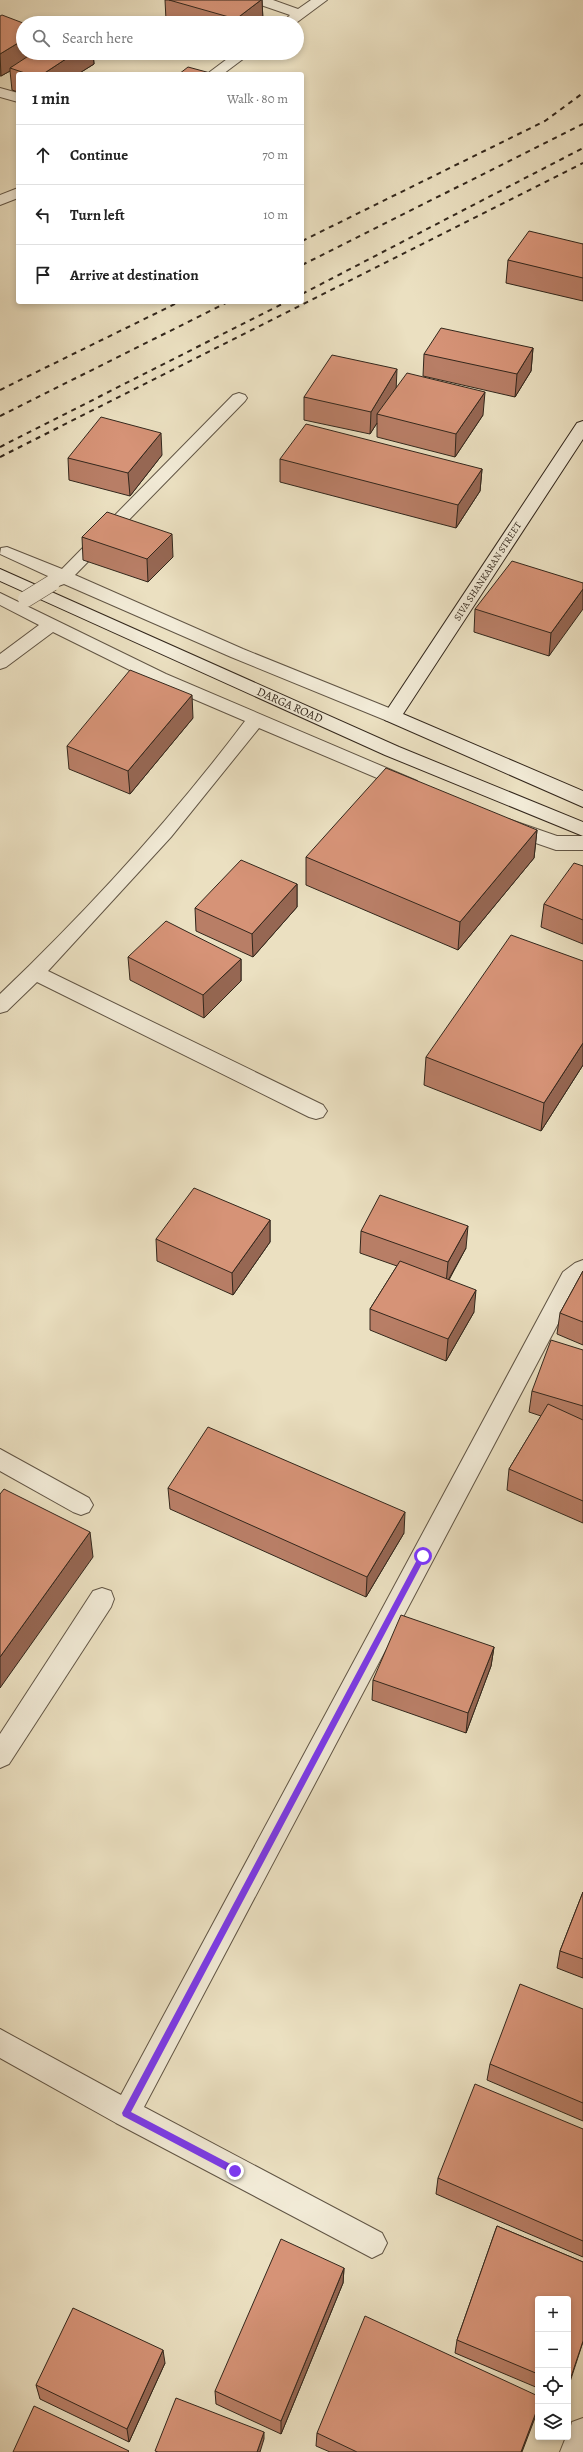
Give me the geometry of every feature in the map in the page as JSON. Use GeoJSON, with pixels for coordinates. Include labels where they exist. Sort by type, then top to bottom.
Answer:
{"type":"FeatureCollection","features":[{"type":"Feature","properties":{"kind":"street"},"geometry":{"type":"LineString","coordinates":[[260,0],[300,14]]}},
{"type":"Feature","properties":{"kind":"street"},"geometry":{"type":"LineString","coordinates":[[297,16],[320,0]]}},
{"type":"Feature","properties":{"kind":"street"},"geometry":{"type":"LineString","coordinates":[[217,72],[234,60]]}},
{"type":"Feature","properties":{"kind":"street"},"geometry":{"type":"LineString","coordinates":[[0,92],[16,97]]}},
{"type":"Feature","properties":{"kind":"street"},"geometry":{"type":"LineString","coordinates":[[0,201],[16,193]]}},
{"type":"Feature","properties":{"kind":"street"},"geometry":{"type":"LineString","coordinates":[[14,601],[59,580],[239,398]]}},
{"type":"Feature","properties":{"kind":"street","name":"SIVA SHANKARAN STREET"},"geometry":{"type":"LineString","coordinates":[[392,716],[583,426]]}},
{"type":"Feature","properties":{"kind":"street"},"geometry":{"type":"LineString","coordinates":[[7,552],[59,580],[392,716],[579,797],[583,801]]}},
{"type":"Feature","properties":{"kind":"street","name":"DARGA ROAD"},"geometry":{"type":"LineString","coordinates":[[0,574],[392,751],[583,829]]}},
{"type":"Feature","properties":{"kind":"street"},"geometry":{"type":"LineString","coordinates":[[14,601],[52,624],[160,678],[423,790]]}},
{"type":"Feature","properties":{"kind":"street"},"geometry":{"type":"LineString","coordinates":[[0,663],[52,624]]}},
{"type":"Feature","properties":{"kind":"street"},"geometry":{"type":"LineString","coordinates":[[0,1006],[35,973],[156,843],[220,768],[256,719]]}},
{"type":"Feature","properties":{"kind":"street"},"geometry":{"type":"LineString","coordinates":[[488,818],[556,842],[583,843]]}},
{"type":"Feature","properties":{"kind":"street"},"geometry":{"type":"LineString","coordinates":[[35,973],[316,1112]]}},
{"type":"Feature","properties":{"kind":"street"},"geometry":{"type":"LineString","coordinates":[[126,2113],[571,1278],[583,1269]]}},
{"type":"Feature","properties":{"kind":"street"},"geometry":{"type":"LineString","coordinates":[[0,1459],[81,1505]]}},
{"type":"Feature","properties":{"kind":"street"},"geometry":{"type":"LineString","coordinates":[[0,1756],[102,1599]]}},
{"type":"Feature","properties":{"kind":"street"},"geometry":{"type":"LineString","coordinates":[[0,2043],[126,2113],[372,2243]]}},
{"type":"Feature","properties":{"kind":"street"},"geometry":{"type":"LineString","coordinates":[[575,2452],[583,2433]]}},
{"type":"Feature","properties":{"kind":"building"},"geometry":{"type":"Polygon","coordinates":[[[169,0],[261,0],[240,16],[225,16],[169,0]]]}},
{"type":"Feature","properties":{"kind":"building"},"geometry":{"type":"Polygon","coordinates":[[[2,15],[16,20],[16,44],[0,54],[0,16],[2,15]]]}},
{"type":"Feature","properties":{"kind":"building"},"geometry":{"type":"Polygon","coordinates":[[[22,60],[64,60],[46,72],[22,72],[10,68],[22,60]]]}},
{"type":"Feature","properties":{"kind":"building"},"geometry":{"type":"Polygon","coordinates":[[[188,67],[207,72],[182,72],[188,67]]]}},
{"type":"Feature","properties":{"kind":"building"},"geometry":{"type":"Polygon","coordinates":[[[529,231],[583,244],[583,278],[508,260],[529,231]]]}},
{"type":"Feature","properties":{"kind":"building"},"geometry":{"type":"Polygon","coordinates":[[[441,328],[533,348],[517,374],[424,354],[441,328]]]}},
{"type":"Feature","properties":{"kind":"building"},"geometry":{"type":"Polygon","coordinates":[[[332,355],[397,369],[371,412],[304,397],[332,355]]]}},
{"type":"Feature","properties":{"kind":"building"},"geometry":{"type":"Polygon","coordinates":[[[407,373],[485,392],[456,434],[377,414],[407,373]]]}},
{"type":"Feature","properties":{"kind":"building"},"geometry":{"type":"Polygon","coordinates":[[[101,417],[161,433],[128,473],[68,458],[101,417]]]}},
{"type":"Feature","properties":{"kind":"building"},"geometry":{"type":"Polygon","coordinates":[[[306,424],[482,469],[458,505],[280,459],[306,424]]]}},
{"type":"Feature","properties":{"kind":"building"},"geometry":{"type":"Polygon","coordinates":[[[107,512],[172,534],[147,559],[82,537],[107,512]]]}},
{"type":"Feature","properties":{"kind":"building"},"geometry":{"type":"Polygon","coordinates":[[[512,561],[583,583],[583,589],[551,633],[475,609],[512,561]]]}},
{"type":"Feature","properties":{"kind":"building"},"geometry":{"type":"Polygon","coordinates":[[[130,670],[192,695],[128,771],[67,746],[130,670]]]}},
{"type":"Feature","properties":{"kind":"building"},"geometry":{"type":"Polygon","coordinates":[[[386,768],[537,830],[460,922],[306,857],[386,768]]]}},
{"type":"Feature","properties":{"kind":"building"},"geometry":{"type":"Polygon","coordinates":[[[241,860],[297,884],[252,934],[195,908],[241,860]]]}},
{"type":"Feature","properties":{"kind":"building"},"geometry":{"type":"Polygon","coordinates":[[[574,863],[583,866],[583,920],[544,904],[574,863]]]}},
{"type":"Feature","properties":{"kind":"building"},"geometry":{"type":"Polygon","coordinates":[[[166,921],[241,959],[203,995],[128,957],[166,921]]]}},
{"type":"Feature","properties":{"kind":"building"},"geometry":{"type":"Polygon","coordinates":[[[511,935],[583,961],[583,1043],[544,1103],[426,1057],[511,935]]]}},
{"type":"Feature","properties":{"kind":"building"},"geometry":{"type":"Polygon","coordinates":[[[194,1188],[270,1220],[232,1273],[156,1239],[194,1188]]]}},
{"type":"Feature","properties":{"kind":"building"},"geometry":{"type":"Polygon","coordinates":[[[380,1195],[468,1226],[448,1262],[361,1231],[380,1195]]]}},
{"type":"Feature","properties":{"kind":"building"},"geometry":{"type":"Polygon","coordinates":[[[400,1261],[476,1290],[448,1339],[370,1309],[400,1261]]]}},
{"type":"Feature","properties":{"kind":"building"},"geometry":{"type":"Polygon","coordinates":[[[583,1271],[583,1322],[560,1313],[583,1271]]]}},
{"type":"Feature","properties":{"kind":"building"},"geometry":{"type":"Polygon","coordinates":[[[551,1340],[583,1350],[583,1406],[532,1391],[551,1340]]]}},
{"type":"Feature","properties":{"kind":"building"},"geometry":{"type":"Polygon","coordinates":[[[548,1404],[583,1420],[583,1501],[509,1469],[548,1404]]]}},
{"type":"Feature","properties":{"kind":"building"},"geometry":{"type":"Polygon","coordinates":[[[208,1427],[405,1512],[367,1577],[168,1488],[208,1427]]]}},
{"type":"Feature","properties":{"kind":"building"},"geometry":{"type":"Polygon","coordinates":[[[4,1489],[90,1532],[0,1657],[0,1494],[4,1489]]]}},
{"type":"Feature","properties":{"kind":"building"},"geometry":{"type":"Polygon","coordinates":[[[401,1615],[494,1647],[468,1713],[373,1680],[401,1615]]]}},
{"type":"Feature","properties":{"kind":"building"},"geometry":{"type":"Polygon","coordinates":[[[583,1892],[583,1959],[560,1951],[583,1892]]]}},
{"type":"Feature","properties":{"kind":"building"},"geometry":{"type":"Polygon","coordinates":[[[520,1984],[583,2009],[583,2103],[490,2064],[520,1984]]]}},
{"type":"Feature","properties":{"kind":"building"},"geometry":{"type":"Polygon","coordinates":[[[475,2084],[583,2129],[583,2241],[438,2178],[475,2084]]]}},
{"type":"Feature","properties":{"kind":"building"},"geometry":{"type":"Polygon","coordinates":[[[497,2226],[583,2262],[583,2341],[571,2377],[571,2296],[535,2296],[535,2373],[457,2340],[497,2226]]]}},
{"type":"Feature","properties":{"kind":"building"},"geometry":{"type":"Polygon","coordinates":[[[281,2239],[344,2268],[281,2421],[215,2391],[281,2239]]]}},
{"type":"Feature","properties":{"kind":"building"},"geometry":{"type":"Polygon","coordinates":[[[73,2308],[163,2350],[127,2429],[36,2385],[73,2308]]]}},
{"type":"Feature","properties":{"kind":"building"},"geometry":{"type":"Polygon","coordinates":[[[365,2316],[535,2395],[535,2415],[521,2452],[357,2452],[317,2433],[365,2316]]]}},
{"type":"Feature","properties":{"kind":"building"},"geometry":{"type":"Polygon","coordinates":[[[176,2398],[264,2432],[257,2452],[155,2451],[176,2398]]]}},
{"type":"Feature","properties":{"kind":"building"},"geometry":{"type":"Polygon","coordinates":[[[34,2406],[129,2451],[13,2452],[34,2406]]]}},
{"type":"Feature","properties":{"kind":"railway"},"geometry":{"type":"LineString","coordinates":[[304,240],[545,121],[583,93]]}},
{"type":"Feature","properties":{"kind":"railway"},"geometry":{"type":"LineString","coordinates":[[304,264],[583,124]]}},
{"type":"Feature","properties":{"kind":"railway"},"geometry":{"type":"LineString","coordinates":[[304,293],[583,148]]}},
{"type":"Feature","properties":{"kind":"railway"},"geometry":{"type":"LineString","coordinates":[[304,304],[583,163]]}},
{"type":"Feature","properties":{"kind":"railway"},"geometry":{"type":"LineString","coordinates":[[0,390],[175,304]]}},
{"type":"Feature","properties":{"kind":"railway"},"geometry":{"type":"LineString","coordinates":[[0,416],[224,304]]}},
{"type":"Feature","properties":{"kind":"railway"},"geometry":{"type":"LineString","coordinates":[[0,447],[282,304]]}},
{"type":"Feature","properties":{"kind":"railway"},"geometry":{"type":"LineString","coordinates":[[0,457],[303,304]]}},
{"type":"Feature","properties":{"kind":"route"},"geometry":{"type":"LineString","coordinates":[[235,2171],[126,2113],[423,1556]]}}]}
